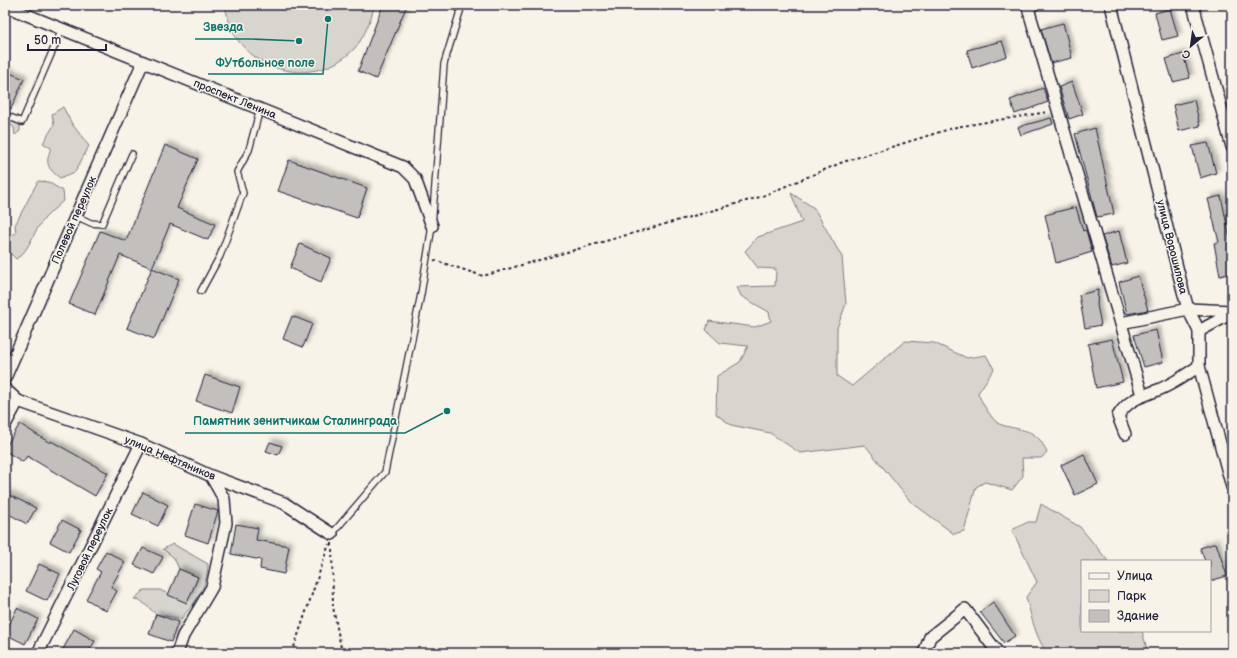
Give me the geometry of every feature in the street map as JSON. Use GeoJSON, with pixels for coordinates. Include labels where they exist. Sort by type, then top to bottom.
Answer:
{"type":"FeatureCollection","features":[{"type":"Feature","properties":{"kind":"street"},"geometry":{"type":"LineString","coordinates":[[1033,5],[1028,8],[1142,395]]}},
{"type":"Feature","properties":{"kind":"street","name":"улица Ворошилова"},"geometry":{"type":"LineString","coordinates":[[1111,5],[1188,309],[1199,331],[1198,366],[1232,487]]}},
{"type":"Feature","properties":{"kind":"street"},"geometry":{"type":"LineString","coordinates":[[1193,5],[1232,147]]}},
{"type":"Feature","properties":{"kind":"street","name":"проспект Ленина"},"geometry":{"type":"LineString","coordinates":[[5,6],[403,167],[414,179],[432,226]]}},
{"type":"Feature","properties":{"kind":"street","name":"Полевой переулок"},"geometry":{"type":"LineString","coordinates":[[5,378],[143,62]]}},
{"type":"Feature","properties":{"kind":"street"},"geometry":{"type":"LineString","coordinates":[[1121,323],[1188,309],[1232,312]]}},
{"type":"Feature","properties":{"kind":"street"},"geometry":{"type":"LineString","coordinates":[[1199,331],[1232,312]]}},
{"type":"Feature","properties":{"kind":"street"},"geometry":{"type":"LineString","coordinates":[[1124,434],[1118,416],[1125,405],[1142,395],[1158,390],[1182,378],[1198,366]]}},
{"type":"Feature","properties":{"kind":"street","name":"улица Нефтяников"},"geometry":{"type":"LineString","coordinates":[[5,389],[18,401],[141,444],[211,476],[284,503],[332,534]]}},
{"type":"Feature","properties":{"kind":"street"},"geometry":{"type":"LineString","coordinates":[[5,425],[18,401]]}},
{"type":"Feature","properties":{"kind":"street","name":"Луговой переулок"},"geometry":{"type":"LineString","coordinates":[[38,653],[141,444]]}},
{"type":"Feature","properties":{"kind":"street"},"geometry":{"type":"LineString","coordinates":[[177,653],[183,636],[212,588],[226,523],[224,499],[211,476]]}},
{"type":"Feature","properties":{"kind":"street"},"geometry":{"type":"LineString","coordinates":[[924,653],[930,637],[965,609],[998,653]]}},
{"type":"Feature","properties":{"kind":"lane"},"geometry":{"type":"LineString","coordinates":[[332,534],[385,472],[421,294],[432,226],[444,64],[462,5]]}},
{"type":"Feature","properties":{"kind":"lane"},"geometry":{"type":"LineString","coordinates":[[5,115],[22,122],[62,29]]}},
{"type":"Feature","properties":{"kind":"lane"},"geometry":{"type":"LineString","coordinates":[[201,291],[220,256],[243,193],[237,172],[249,150],[260,109]]}},
{"type":"Feature","properties":{"kind":"lane"},"geometry":{"type":"LineString","coordinates":[[76,216],[91,223],[102,224],[132,154]]}},
{"type":"Feature","properties":{"kind":"path"},"geometry":{"type":"LineString","coordinates":[[427,258],[483,276],[760,197],[843,162],[956,127],[1058,111]]}},
{"type":"Feature","properties":{"kind":"path"},"geometry":{"type":"LineString","coordinates":[[292,653],[332,534]]}},
{"type":"Feature","properties":{"kind":"path"},"geometry":{"type":"LineString","coordinates":[[332,534],[333,607],[342,653]]}},
{"type":"Feature","properties":{"kind":"green space"},"geometry":{"type":"Polygon","coordinates":[[[225,5],[375,5],[364,34],[354,49],[341,60],[327,67],[312,71],[296,72],[266,64],[241,44],[232,31],[225,5]]]}},
{"type":"Feature","properties":{"kind":"green space"},"geometry":{"type":"Polygon","coordinates":[[[63,107],[72,124],[89,146],[75,172],[60,178],[48,165],[48,158],[51,148],[43,143],[54,125],[52,114],[63,107]]]}},
{"type":"Feature","properties":{"kind":"green space"},"geometry":{"type":"Polygon","coordinates":[[[5,111],[20,119],[20,131],[15,135],[14,128],[5,121],[5,111]]]}},
{"type":"Feature","properties":{"kind":"green space"},"geometry":{"type":"Polygon","coordinates":[[[38,181],[48,182],[63,191],[64,200],[43,220],[24,252],[16,259],[7,250],[7,238],[16,233],[15,225],[38,181]]]}},
{"type":"Feature","properties":{"kind":"green space"},"geometry":{"type":"Polygon","coordinates":[[[791,193],[814,208],[842,257],[846,304],[837,328],[837,376],[852,386],[905,341],[934,343],[967,358],[986,355],[994,369],[978,393],[987,410],[999,424],[1028,431],[1038,438],[1043,444],[1047,453],[1041,458],[1022,458],[1023,476],[1012,490],[985,482],[976,487],[964,531],[954,534],[910,501],[865,445],[800,453],[770,433],[731,425],[716,414],[717,376],[740,362],[748,346],[720,343],[706,330],[709,321],[755,327],[771,321],[769,312],[741,296],[737,287],[775,286],[776,269],[758,268],[745,251],[758,237],[802,222],[791,193]]]}},
{"type":"Feature","properties":{"kind":"green space"},"geometry":{"type":"Polygon","coordinates":[[[1041,504],[1080,527],[1107,560],[1081,560],[1081,632],[1142,632],[1147,649],[1150,653],[1049,653],[1045,649],[1034,627],[1026,597],[1037,582],[1012,530],[1028,522],[1036,522],[1041,504]]]}},
{"type":"Feature","properties":{"kind":"green space"},"geometry":{"type":"Polygon","coordinates":[[[173,544],[208,564],[207,573],[200,594],[181,619],[156,614],[140,600],[134,599],[144,590],[160,590],[187,603],[198,577],[179,569],[174,558],[163,549],[173,544]]]}},
{"type":"Feature","properties":{"kind":"building"},"geometry":{"type":"Polygon","coordinates":[[[383,5],[407,5],[376,79],[358,71],[383,5]]]}},
{"type":"Feature","properties":{"kind":"building"},"geometry":{"type":"Polygon","coordinates":[[[1170,9],[1178,36],[1162,40],[1155,13],[1170,9]]]}},
{"type":"Feature","properties":{"kind":"building"},"geometry":{"type":"Polygon","coordinates":[[[1063,23],[1072,58],[1051,63],[1041,29],[1063,23]]]}},
{"type":"Feature","properties":{"kind":"building"},"geometry":{"type":"Polygon","coordinates":[[[1002,41],[1007,56],[972,68],[967,50],[1002,41]]]}},
{"type":"Feature","properties":{"kind":"building"},"geometry":{"type":"Polygon","coordinates":[[[1183,54],[1190,78],[1173,82],[1166,59],[1183,54]]]}},
{"type":"Feature","properties":{"kind":"building"},"geometry":{"type":"Polygon","coordinates":[[[5,71],[24,79],[11,109],[5,107],[5,71]]]}},
{"type":"Feature","properties":{"kind":"building"},"geometry":{"type":"Polygon","coordinates":[[[1072,82],[1083,114],[1069,119],[1059,87],[1072,82]]]}},
{"type":"Feature","properties":{"kind":"building"},"geometry":{"type":"Polygon","coordinates":[[[1043,88],[1048,102],[1015,114],[1010,100],[1043,88]]]}},
{"type":"Feature","properties":{"kind":"building"},"geometry":{"type":"Polygon","coordinates":[[[1194,100],[1200,126],[1179,131],[1173,105],[1194,100]]]}},
{"type":"Feature","properties":{"kind":"building"},"geometry":{"type":"Polygon","coordinates":[[[1051,118],[1053,124],[1021,135],[1018,127],[1051,118]]]}},
{"type":"Feature","properties":{"kind":"building"},"geometry":{"type":"Polygon","coordinates":[[[1095,128],[1114,214],[1097,217],[1075,134],[1095,128]]]}},
{"type":"Feature","properties":{"kind":"building"},"geometry":{"type":"Polygon","coordinates":[[[1208,143],[1216,173],[1200,178],[1192,146],[1208,143]]]}},
{"type":"Feature","properties":{"kind":"building"},"geometry":{"type":"Polygon","coordinates":[[[165,145],[198,159],[177,208],[215,224],[208,240],[170,224],[152,268],[120,255],[95,315],[69,304],[100,231],[126,241],[165,145]]]}},
{"type":"Feature","properties":{"kind":"building"},"geometry":{"type":"Polygon","coordinates":[[[289,160],[367,188],[357,218],[278,191],[289,160]]]}},
{"type":"Feature","properties":{"kind":"building"},"geometry":{"type":"Polygon","coordinates":[[[1221,196],[1230,240],[1232,239],[1232,273],[1220,276],[1214,243],[1219,242],[1208,199],[1221,196]]]}},
{"type":"Feature","properties":{"kind":"building"},"geometry":{"type":"Polygon","coordinates":[[[1076,207],[1083,231],[1086,230],[1092,252],[1056,263],[1045,215],[1076,207]]]}},
{"type":"Feature","properties":{"kind":"building"},"geometry":{"type":"Polygon","coordinates":[[[1119,231],[1127,263],[1112,267],[1102,236],[1119,231]]]}},
{"type":"Feature","properties":{"kind":"building"},"geometry":{"type":"Polygon","coordinates":[[[300,244],[331,258],[321,282],[290,268],[300,244]]]}},
{"type":"Feature","properties":{"kind":"building"},"geometry":{"type":"Polygon","coordinates":[[[152,268],[179,279],[154,339],[127,328],[152,268]]]}},
{"type":"Feature","properties":{"kind":"building"},"geometry":{"type":"Polygon","coordinates":[[[1138,276],[1148,310],[1127,314],[1119,282],[1138,276]]]}},
{"type":"Feature","properties":{"kind":"building"},"geometry":{"type":"Polygon","coordinates":[[[1098,290],[1097,305],[1101,325],[1085,328],[1079,295],[1098,290]]]}},
{"type":"Feature","properties":{"kind":"building"},"geometry":{"type":"Polygon","coordinates":[[[292,316],[312,324],[303,347],[283,339],[292,316]]]}},
{"type":"Feature","properties":{"kind":"building"},"geometry":{"type":"Polygon","coordinates":[[[1156,330],[1163,362],[1144,367],[1134,335],[1156,330]]]}},
{"type":"Feature","properties":{"kind":"building"},"geometry":{"type":"Polygon","coordinates":[[[1112,339],[1123,382],[1096,388],[1088,344],[1112,339]]]}},
{"type":"Feature","properties":{"kind":"building"},"geometry":{"type":"Polygon","coordinates":[[[205,375],[240,387],[232,413],[196,401],[205,375]]]}},
{"type":"Feature","properties":{"kind":"building"},"geometry":{"type":"Polygon","coordinates":[[[20,424],[50,443],[51,441],[108,473],[95,496],[27,456],[23,462],[5,451],[5,448],[20,424]]]}},
{"type":"Feature","properties":{"kind":"building"},"geometry":{"type":"Polygon","coordinates":[[[270,442],[282,446],[278,455],[266,451],[270,442]]]}},
{"type":"Feature","properties":{"kind":"building"},"geometry":{"type":"Polygon","coordinates":[[[1084,454],[1098,484],[1075,495],[1061,465],[1084,454]]]}},
{"type":"Feature","properties":{"kind":"building"},"geometry":{"type":"Polygon","coordinates":[[[143,492],[168,505],[158,526],[132,514],[143,492]]]}},
{"type":"Feature","properties":{"kind":"building"},"geometry":{"type":"Polygon","coordinates":[[[5,493],[36,508],[27,524],[5,512],[5,493]]]}},
{"type":"Feature","properties":{"kind":"building"},"geometry":{"type":"Polygon","coordinates":[[[195,504],[218,511],[208,543],[185,535],[195,504]]]}},
{"type":"Feature","properties":{"kind":"building"},"geometry":{"type":"Polygon","coordinates":[[[62,520],[81,530],[69,552],[50,542],[62,520]]]}},
{"type":"Feature","properties":{"kind":"building"},"geometry":{"type":"Polygon","coordinates":[[[236,524],[258,528],[256,540],[289,546],[284,574],[260,569],[261,560],[231,554],[236,524]]]}},
{"type":"Feature","properties":{"kind":"building"},"geometry":{"type":"Polygon","coordinates":[[[1216,543],[1227,576],[1211,581],[1211,560],[1205,560],[1200,548],[1216,543]]]}},
{"type":"Feature","properties":{"kind":"building"},"geometry":{"type":"Polygon","coordinates":[[[143,548],[163,557],[154,574],[134,565],[143,548]]]}},
{"type":"Feature","properties":{"kind":"building"},"geometry":{"type":"Polygon","coordinates":[[[106,551],[125,562],[111,587],[117,591],[106,611],[86,599],[101,572],[96,569],[106,551]]]}},
{"type":"Feature","properties":{"kind":"building"},"geometry":{"type":"Polygon","coordinates":[[[39,564],[60,574],[47,601],[26,591],[39,564]]]}},
{"type":"Feature","properties":{"kind":"building"},"geometry":{"type":"Polygon","coordinates":[[[179,569],[198,577],[187,603],[168,595],[179,569]]]}},
{"type":"Feature","properties":{"kind":"building"},"geometry":{"type":"Polygon","coordinates":[[[993,602],[1015,636],[1004,643],[980,612],[993,602]]]}},
{"type":"Feature","properties":{"kind":"building"},"geometry":{"type":"Polygon","coordinates":[[[17,608],[38,619],[25,644],[5,634],[17,608]]]}},
{"type":"Feature","properties":{"kind":"building"},"geometry":{"type":"Polygon","coordinates":[[[156,614],[178,622],[171,642],[149,634],[156,614]]]}},
{"type":"Feature","properties":{"kind":"building"},"geometry":{"type":"Polygon","coordinates":[[[74,629],[95,641],[88,653],[61,653],[74,629]]]}},
{"type":"Feature","properties":{"kind":"place","name":"ФУтбольное поле"},"geometry":{"type":"Point","coordinates":[328,19]}},
{"type":"Feature","properties":{"kind":"place","name":"Звезда"},"geometry":{"type":"Point","coordinates":[299,41]}},
{"type":"Feature","properties":{"kind":"place","name":"Памятник зенитчикам Сталинграда"},"geometry":{"type":"Point","coordinates":[447,411]}}]}
